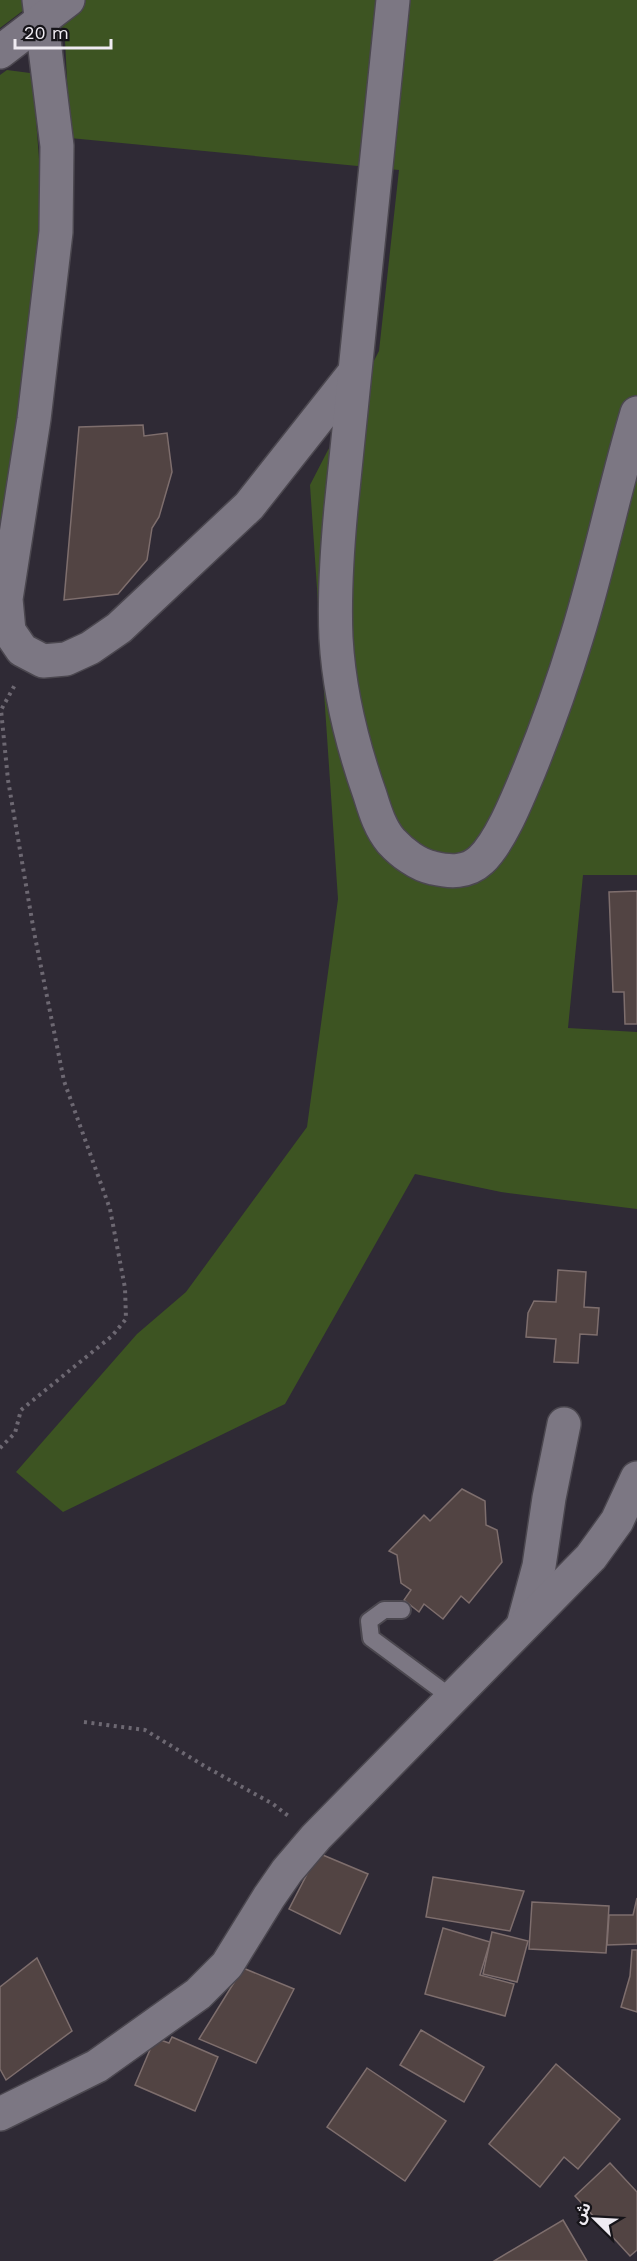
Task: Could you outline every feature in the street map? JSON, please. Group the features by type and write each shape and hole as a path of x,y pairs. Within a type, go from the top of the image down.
{"street":[{"path":"0,52 41,10 68,0"},
{"path":"393,0 335,580 336,639 343,699 357,759 379,822 391,840 407,855 426,867 449,872 466,870 480,861 494,843 517,800 550,721 578,634 637,413"},
{"path":"41,10 57,146 56,232 34,419 6,599 9,630 22,650 43,661 66,659 90,648 119,628 249,506 354,373"},
{"path":"522,1628 538,1566 564,1424"},
{"path":"0,2114 97,2066 198,1994 228,1965 275,1888 315,1837 522,1628 604,1541 618,1521 637,1478"}],"lane":[{"path":"402,1610 384,1610 369,1621 371,1638 452,1698"}],"path":[{"path":"0,1448 15,1433 21,1410 112,1336 126,1319 125,1288 110,1209 64,1081 34,932 8,780 1,710 31,655"},
{"path":"84,1722 145,1730 273,1804 315,1837"}],"green space":[{"path":"0,0 37,0 0,28"},
{"path":"56,0 637,0 637,875 583,875 568,1028 637,1032 637,1209 501,1192 415,1174 285,1404 63,1512 16,1472 137,1334 186,1292 307,1127 338,899 310,485 379,351 399,170 70,138 65,40"},
{"path":"7,70 30,73 34,93 45,237 0,626 0,75"}],"building":[{"path":"143,425 144,436 167,433 172,472 159,517 152,528 147,560 118,594 64,600 79,427"},
{"path":"637,891 637,1024 625,1024 624,992 613,992 609,892"},
{"path":"558,1270 586,1272 584,1307 599,1308 597,1335 580,1334 578,1363 554,1362 556,1339 526,1337 528,1313 534,1301 556,1302"},
{"path":"462,1489 485,1501 486,1525 497,1530 502,1562 469,1603 461,1596 443,1619 424,1604 419,1612 404,1600 411,1590 401,1583 397,1555 389,1551 424,1515 430,1521"},
{"path":"318,1853 368,1874 340,1934 289,1909"},
{"path":"433,1877 524,1891 510,1931 426,1917"},
{"path":"637,1898 637,1944 607,1945 609,1915 633,1915"},
{"path":"532,1902 609,1906 606,1953 529,1949"},
{"path":"443,1928 490,1942 480,1975 514,1984 505,2016 425,1994"},
{"path":"492,1932 528,1941 517,1982 483,1974"},
{"path":"632,1950 637,1950 637,2012 621,2007 630,1976"},
{"path":"37,1958 72,2031 6,2080 0,2069 0,1987"},
{"path":"243,1968 294,1989 256,2063 199,2039"},
{"path":"421,2030 484,2067 464,2102 400,2065"},
{"path":"172,2037 218,2057 195,2111 135,2085 155,2038 169,2043"},
{"path":"556,2064 620,2119 578,2169 564,2157 540,2187 489,2144"},
{"path":"367,2068 446,2121 405,2181 327,2127"},
{"path":"610,2163 637,2192 637,2250 630,2256 575,2196"},
{"path":"563,2220 587,2261 494,2261"}]}
